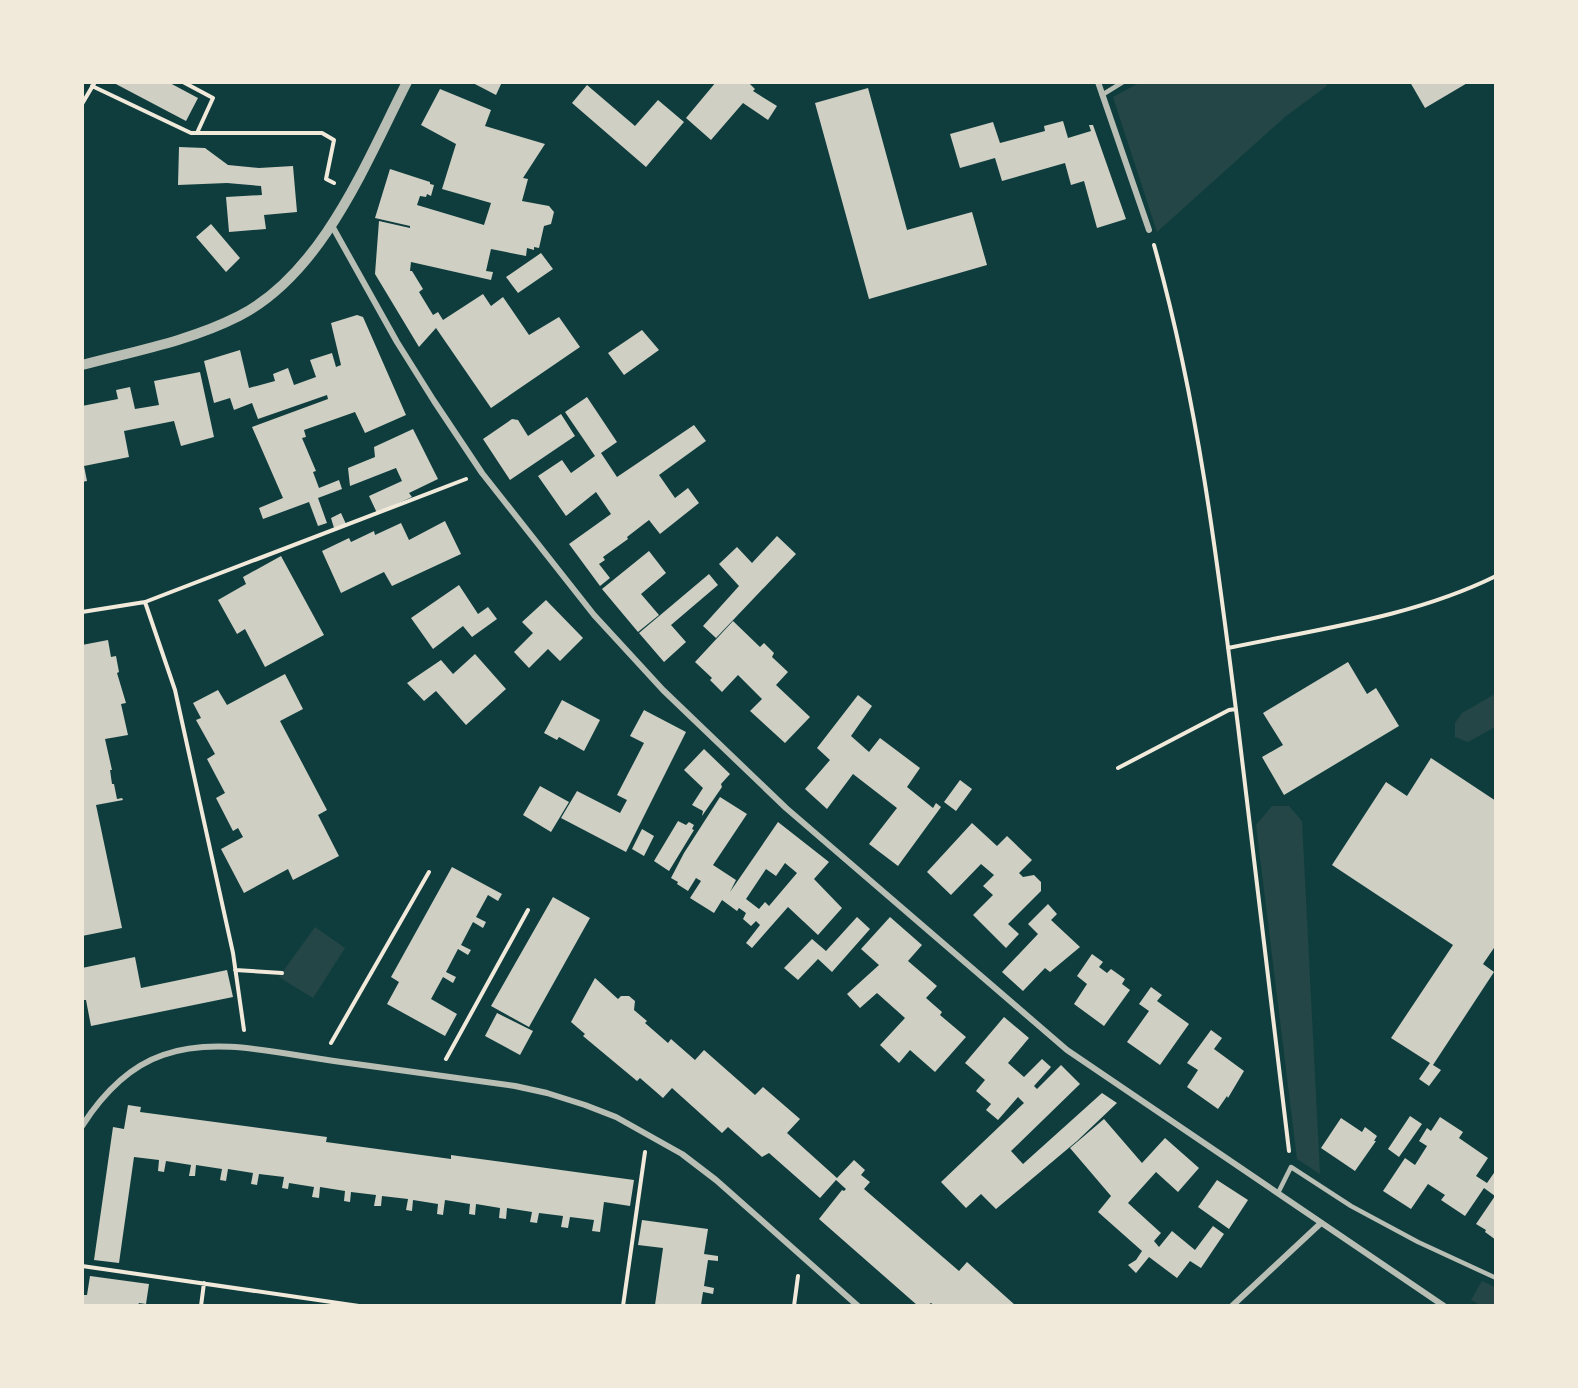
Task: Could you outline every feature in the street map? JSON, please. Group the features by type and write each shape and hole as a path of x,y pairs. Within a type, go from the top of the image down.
{"street":[{"path":"82,365 190,336 239,316 262,302 294,275 351,192 407,82"},
{"path":"1098,82 1149,230"},
{"path":"331,224 397,342 451,429 482,473 594,615 663,690 786,808 1066,1050 1444,1305"},
{"path":"82,1126 94,1107 110,1090 144,1063 185,1049 212,1047 321,1059 515,1086 547,1093 616,1117 682,1154 717,1180 858,1305"},
{"path":"1232,1305 1321,1223"}],"lane":[{"path":"1102,95 1123,82"},
{"path":"1278,1193 1291,1167 1351,1206 1418,1242 1496,1278"}],"path":[{"path":"183,82 213,98 197,133"},
{"path":"82,104 94,84 191,133 322,133 334,140 326,179 351,192"},
{"path":"1149,230 1173,314 1209,514 1236,709 1291,1167"},
{"path":"82,612 145,602 482,473"},
{"path":"1228,648 1411,609 1469,589 1496,576"},
{"path":"145,602 175,690 235,970 246,1049"},
{"path":"1118,768 1229,710 1236,709"},
{"path":"321,1059 429,872"},
{"path":"437,1075 528,910"},
{"path":"235,970 282,973"},
{"path":"623,1305 645,1151 652,1136"},
{"path":"794,1305 799,1271 807,1260"},
{"path":"82,1266 346,1305 359,1305"},
{"path":"201,1305 204,1283"}],"shaded area":[{"path":"1325,82 1327,86 1286,116 1157,232 1113,97 1139,83"},
{"path":"1495,694 1495,727 1468,742 1455,737 1455,723 1462,713"},
{"path":"1272,806 1289,806 1302,821 1320,1174 1297,1159 1256,825"},
{"path":"315,927 345,948 313,998 279,977"},
{"path":"1482,1281 1495,1287 1495,1305 1480,1305 1471,1300"}],"building":[{"path":"112,82 168,82 198,98 186,121"},
{"path":"471,82 502,82 496,95"},
{"path":"716,82 748,82 755,89 753,91 777,106 768,120 743,103 711,140 686,118"},
{"path":"1410,82 1469,82 1425,108"},
{"path":"587,85 635,126 658,100 684,122 646,167 572,103"},
{"path":"868,88 907,230 972,212 987,265 869,299 815,103"},
{"path":"440,89 491,110 485,126 545,144 523,178 528,179 522,201 549,206 554,212 551,224 544,226 539,248 534,247 534,250 527,248 526,256 491,249 486,271 493,272 491,280 411,262 410,271 423,289 419,292 433,315 438,312 443,320 483,294 491,306 503,297 529,335 559,317 580,347 491,408 436,328 419,347 375,274 379,221 410,228 410,226 375,218 390,169 434,185 431,196 427,194 426,197 420,196 417,205 484,225 491,203 442,189 456,144 421,125"},
{"path":"1063,121 1068,138 1091,131 1089,125 1093,125 1126,219 1097,228 1084,181 1071,185 1065,163 1002,181 995,158 960,168 950,134 993,122 1000,143 1045,131 1044,126"},
{"path":"179,147 205,148 228,165 259,168 293,166 297,212 264,215 266,229 229,232 226,197 262,195 261,186 227,183 178,185"},
{"path":"211,224 240,258 226,272 196,237"},
{"path":"541,253 553,269 518,293 506,277"},
{"path":"357,315 363,317 406,415 365,433 355,412 304,430 306,437 302,438 316,471 313,472 319,488 339,480 342,489 318,498 327,523 318,526 309,502 263,519 259,508 283,498 252,427 328,399 327,395 258,419 252,403 234,410 230,398 214,403 204,361 240,350 249,388 275,381 273,374 288,368 294,385 316,377 310,360 332,353 336,367 341,365 331,323"},
{"path":"642,330 659,350 624,375 608,353"},
{"path":"200,372 214,437 181,446 174,421 124,431 129,457 84,466 87,481 82,482 82,406 118,399 116,390 130,387 135,409 159,405 154,381"},
{"path":"587,397 617,442 601,453 617,477 694,425 706,441 659,475 675,498 688,488 699,503 660,534 649,520 603,557 605,560 599,564 610,578 600,586 569,544 611,514 596,492 566,516 538,476 562,460 571,473 595,456 565,412"},
{"path":"561,414 575,436 510,480 483,439 512,419 518,420 528,436"},
{"path":"413,429 438,479 409,493 412,497 377,513 369,496 402,481 396,468 350,486 348,468 375,457 374,447"},
{"path":"341,513 346,524 334,528 331,518"},
{"path":"445,521 461,554 392,586 384,572 341,593 322,551 349,538 351,542 374,531 375,535 401,523 409,540"},
{"path":"777,536 796,554 716,638 703,626 739,586 719,564 737,547 752,563"},
{"path":"649,551 666,573 641,594 659,615 638,632 602,589"},
{"path":"281,556 324,635 265,667 245,629 237,634 218,600 246,584 243,577"},
{"path":"709,574 718,585 671,625 686,642 664,662 639,633"},
{"path":"459,585 478,614 488,607 497,619 472,637 463,626 433,649 411,618"},
{"path":"546,600 583,638 560,661 548,649 529,668 514,652 533,633 522,622"},
{"path":"733,621 760,647 764,643 774,653 772,657 788,672 776,685 810,717 785,743 750,711 762,699 738,675 722,692 710,680 712,678 695,662"},
{"path":"108,640 111,657 116,656 119,672 117,673 126,703 121,704 128,735 105,739 112,770 110,770 112,784 114,784 117,799 122,798 123,800 96,805 122,928 82,936 82,645"},
{"path":"475,654 506,689 466,725 436,691 424,701 407,683 441,660 453,674"},
{"path":"1348,662 1367,694 1376,688 1399,726 1284,795 1262,757 1283,745 1263,713"},
{"path":"285,674 303,709 280,721 327,810 318,815 339,856 293,880 288,869 244,893 221,849 243,837 238,828 233,831 216,798 225,793 207,759 215,754 196,720 201,718 193,703 218,690 227,705"},
{"path":"858,695 872,706 851,736 869,752 880,738 920,768 907,787 933,808 936,803 941,807 898,866 869,844 897,808 853,774 827,809 805,789 830,760 817,748"},
{"path":"562,700 600,720 584,751 559,737 557,740 544,733"},
{"path":"644,710 686,732 626,852 561,818 577,791 620,813 627,800 617,795 644,743 630,736"},
{"path":"704,749 730,774 721,784 722,787 702,816 703,811 692,805 703,788 684,770"},
{"path":"1431,758 1496,801 1496,945 1483,964 1494,972 1433,1065 1441,1070 1429,1086 1419,1079 1430,1063 1391,1038 1453,945 1332,865 1386,782 1407,796"},
{"path":"960,780 972,789 956,811 944,802"},
{"path":"540,786 569,802 551,832 523,815"},
{"path":"720,797 747,814 713,865 736,880 730,892 778,822 829,862 814,879 842,908 818,935 788,907 752,948 746,943 760,925 756,921 751,926 743,919 746,913 739,908 737,911 722,900 714,913 690,898 701,881 696,878 688,891 671,878 684,853","holes":["785,863 797,873 769,906 765,902 759,909 746,899 766,869 776,876"]},
{"path":"678,821 686,825 689,822 694,825 692,829 694,830 669,871 654,861"},
{"path":"972,823 997,846 1007,836 1032,860 1019,873 1023,877 1034,875 1041,882 1041,891 1008,924 1019,934 1006,948 973,915 993,895 983,886 994,875 981,864 951,895 927,872"},
{"path":"642,829 654,836 644,856 632,849"},
{"path":"452,867 502,894 498,901 488,895 476,917 486,922 483,928 473,922 461,945 471,950 468,955 458,949 446,972 456,977 453,983 443,977 431,999 457,1014 445,1036 387,1004 399,982 391,977"},
{"path":"553,897 590,918 529,1027 491,1006"},
{"path":"1048,904 1057,914 1051,920 1080,947 1050,972 1045,968 1023,991 1002,972 1038,934 1028,924"},
{"path":"857,917 870,929 832,972 818,959 798,980 784,968 812,939 826,951"},
{"path":"890,917 922,945 908,961 937,986 926,998 942,1012 940,1015 966,1037 935,1072 910,1050 899,1063 880,1045 905,1018 877,993 860,1008 847,994 879,965 861,949"},
{"path":"1092,954 1103,962 1099,967 1107,973 1111,969 1125,979 1122,984 1130,990 1104,1026 1074,1004 1087,984 1077,976"},
{"path":"135,957 141,988 227,970 233,997 91,1026 86,1000 82,1000 82,968"},
{"path":"595,978 618,999 621,996 629,996 635,1001 634,1010 668,1043 671,1039 695,1060 704,1050 755,1095 763,1087 800,1119 787,1133 837,1178 854,1160 865,1170 861,1175 870,1182 864,1189 959,1271 967,1262 1015,1305 934,1305 931,1303 917,1305 819,1219 842,1190 846,1189 836,1180 820,1198 769,1153 762,1157 728,1127 722,1133 672,1088 663,1098 640,1078 637,1081 583,1036 585,1034 571,1022"},
{"path":"1151,987 1162,995 1157,1001 1189,1024 1160,1065 1127,1042 1149,1011 1139,1004"},
{"path":"497,1013 533,1031 520,1055 485,1036"},
{"path":"1004,1017 1029,1038 1008,1063 1024,1077 1042,1059 1051,1067 1034,1086 1037,1089 1061,1065 1080,1084 1011,1151 1023,1164 1102,1093 1117,1103 1077,1141 996,1209 981,1194 966,1208 941,1182 1024,1103 1018,1097 998,1120 986,1110 991,1104 976,1091 985,1080 965,1063"},
{"path":"1211,1030 1222,1038 1214,1049 1244,1071 1228,1098 1227,1096 1218,1109 1187,1087 1198,1070 1187,1063"},
{"path":"128,1105 141,1107 140,1112 327,1137 326,1142 451,1159 451,1155 634,1180 630,1206 604,1202 600,1232 592,1231 594,1220 570,1217 568,1228 561,1227 563,1216 539,1213 537,1223 530,1222 532,1212 507,1208 506,1219 499,1218 500,1208 476,1204 475,1215 469,1214 470,1204 445,1200 443,1215 437,1214 438,1204 413,1200 412,1211 406,1210 408,1199 382,1196 381,1206 374,1206 376,1195 351,1192 350,1202 344,1201 345,1191 320,1187 319,1198 312,1197 314,1187 289,1183 288,1189 282,1188 284,1177 259,1174 257,1185 251,1184 253,1173 228,1169 226,1181 220,1180 222,1169 196,1165 195,1176 189,1176 191,1165 166,1161 164,1172 158,1171 159,1160 134,1157 119,1263 94,1260 113,1127 124,1129"},
{"path":"1410,1116 1422,1124 1399,1157 1388,1149"},
{"path":"1440,1117 1463,1132 1459,1138 1488,1158 1476,1176 1487,1183 1496,1170 1496,1240 1476,1224 1495,1196 1484,1188 1465,1216 1441,1200 1445,1195 1428,1184 1411,1209 1383,1191 1405,1158 1415,1165 1427,1146 1419,1141 1427,1128 1431,1131"},
{"path":"1341,1118 1362,1132 1365,1127 1377,1136 1374,1141 1376,1141 1355,1171 1321,1148"},
{"path":"1104,1119 1142,1163 1165,1138 1199,1168 1178,1192 1156,1172 1128,1203 1161,1233 1154,1241 1159,1247 1172,1231 1195,1250 1213,1226 1224,1234 1201,1268 1190,1261 1177,1278 1149,1257 1136,1273 1128,1265 1136,1260 1142,1251 1098,1212 1111,1196 1070,1148"},
{"path":"1217,1180 1248,1200 1229,1229 1198,1207"},
{"path":"642,1220 708,1229 704,1254 718,1256 718,1261 708,1260 704,1286 714,1288 713,1294 703,1292 701,1305 655,1305 663,1248 638,1245"},
{"path":"90,1276 149,1284 146,1304 82,1305 84,1295 87,1295"}]}
